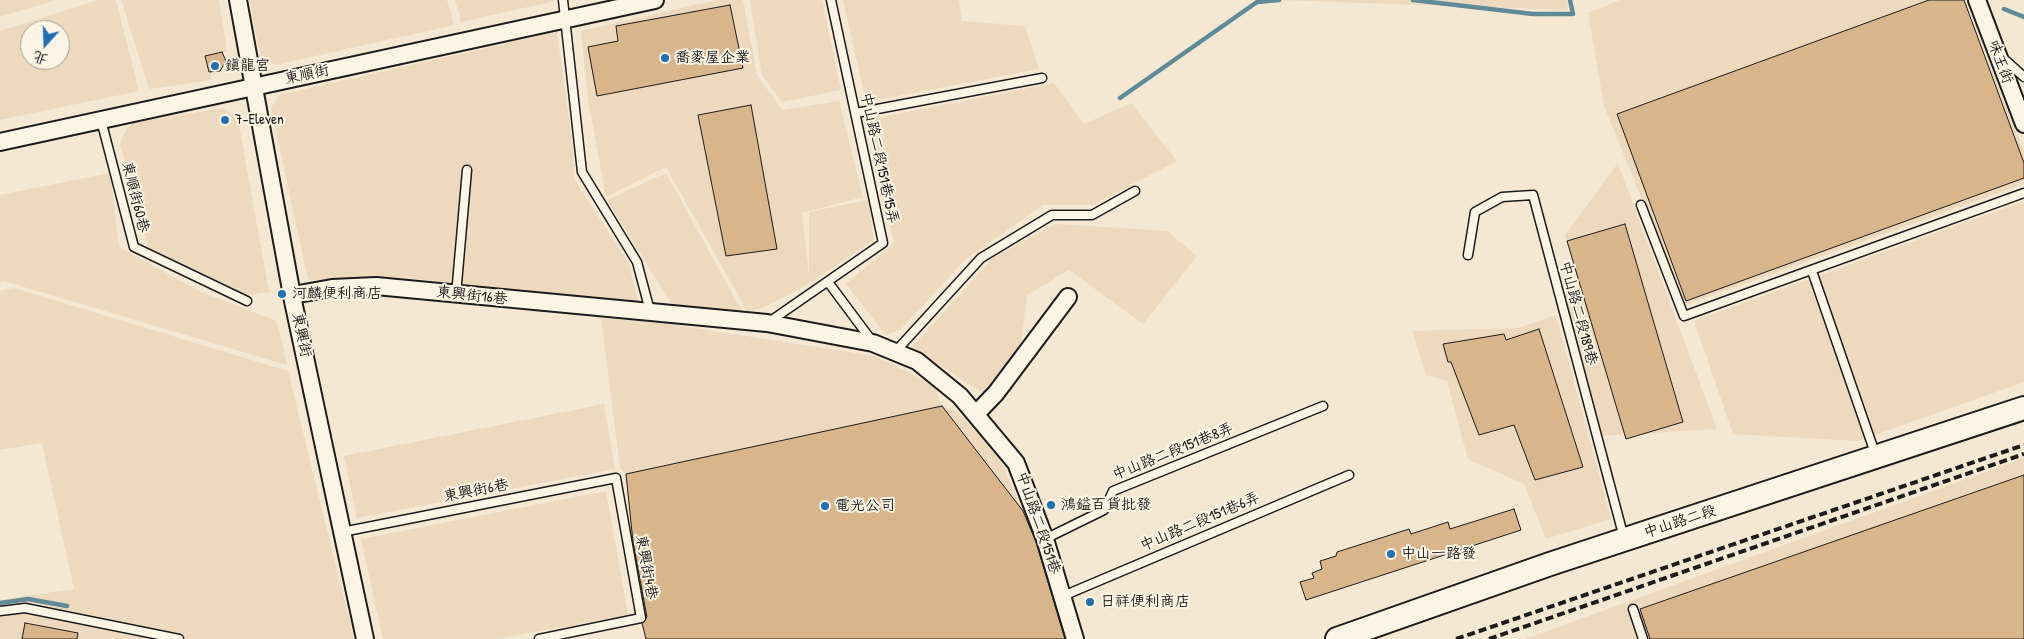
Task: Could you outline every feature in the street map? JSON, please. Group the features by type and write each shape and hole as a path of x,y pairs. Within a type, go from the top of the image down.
{"main road":[{"name":"中山路二段","path":"1337,639 1550,564 1877,458 2024,408"}],"street":[{"name":"東興街","path":"238,0 293,295 364,639"},
{"name":"東順街","path":"0,142 655,0"},
{"name":"味王街","path":"1977,0 2024,124"},
{"name":"東興街16巷","path":"293,295 332,288 376,286 767,324"},
{"path":"976,414 996,393 1068,297"},
{"name":"中山路二段151巷","path":"767,324 873,343 917,361 960,396 1016,463 1045,539 1075,639"}],"lane":[{"path":"563,0 582,172 637,262 651,313"},
{"name":"中山路二段151巷15弄","path":"767,324 884,243 831,0"},
{"path":"1997,53 2024,77"},
{"path":"856,113 1042,78"},
{"name":"東順街60巷","path":"101,120 134,247 247,301"},
{"path":"456,295 467,170"},
{"path":"895,352 981,258 1052,215 1092,216 1135,191"},
{"path":"1640,205 1684,316 2024,193"},
{"name":"中山路二段189巷","path":"1468,255 1475,212 1502,196 1533,195 1625,540"},
{"path":"1812,271 1877,458"},
{"path":"828,282 873,343"},
{"name":"中山路二段151巷8弄","path":"1045,539 1104,510 1113,491 1323,406"},
{"name":"中山路二段151巷6弄","path":"1063,596 1349,474"},
{"name":"東興街6巷","path":"342,532 616,478"},
{"name":"東興街4巷","path":"539,639 641,618 616,478"},
{"path":"0,612 25,608 179,639"},
{"path":"1633,609 1643,639"}],"shaded area":[{"path":"0,0 56,0 0,17"},
{"path":"98,0 116,0 139,91 0,120 0,31 20,25 20,70 70,70 70,20 35,20"},
{"path":"121,0 219,0 227,51 205,59 212,80 149,89"},
{"path":"249,0 447,0 454,25 275,65 260,55"},
{"path":"455,0 554,0 555,1 461,22"},
{"path":"717,0 743,0 757,75 782,110 839,101 863,197 802,213 809,275 809,212 868,200 874,240 810,283 763,308 747,311 666,167 606,197 588,100 581,31"},
{"path":"750,0 822,0 841,90 782,102 762,75"},
{"path":"843,0 959,0 962,21 1025,26 1039,69 866,102"},
{"path":"1276,0 1567,0 1568,10"},
{"path":"1620,0 1964,0 2024,152 2024,184 1685,305 1604,106 1588,13"},
{"path":"557,32 573,148 574,179 629,263 638,302 407,278 308,280 271,108 279,95"},
{"path":"1054,83 1084,124 1131,103 1177,161 1093,205 1043,205 966,259 901,329 886,335 846,284 894,243 867,120"},
{"path":"224,108 238,119 269,292 243,296 148,248 120,144 132,123"},
{"path":"1618,163 1717,429 1602,436 1560,298 1580,286 1565,235"},
{"path":"110,173 119,247 201,292 277,321 287,365 4,281 0,282 0,195"},
{"path":"666,173 742,311 673,306 607,200"},
{"path":"2024,201 2024,382 1858,441 1733,434 1694,321"},
{"path":"1055,224 1167,231 1197,256 1143,324 1069,270 1027,295 1020,350 983,393 912,347 994,257"},
{"path":"14,288 288,371 354,639 0,639 0,600 74,589 42,443 0,450 0,291"},
{"path":"1556,315 1611,519 1546,539 1524,484 1468,459 1447,381 1426,375 1412,331 1518,328"},
{"name":"電光公司","path":"601,318 669,324 875,356 934,385 942,406 958,412 998,455 1030,528 1065,639 648,639 626,474 620,468"},
{"path":"604,404 615,469 357,518 344,456"},
{"path":"2024,458 2024,639 1525,639"},
{"path":"606,491 628,615 496,639 383,639 361,539"}],"building":[{"path":"1929,0 1964,0 2024,163 2024,178 1686,301 1617,114"},
{"name":"喬麥屋企業","path":"730,5 743,68 597,96 588,47 618,41 616,26"},
{"name":"鎮龍宮","path":"222,52 226,61 220,71 209,72 205,56"},
{"path":"751,105 777,249 726,256 698,115"},
{"path":"1625,224 1683,422 1626,439 1567,241"},
{"path":"1539,329 1583,467 1535,480 1514,425 1479,435 1451,362 1448,362 1443,344 1504,334 1506,340"},
{"name":"電光公司","path":"942,406 1023,511 1036,542 1065,639 646,639 642,623 647,617 633,542 626,474"},
{"path":"2024,475 2024,639 1650,639 1640,609"},
{"name":"中山一路發","path":"1514,509 1521,530 1306,600 1300,582 1314,578 1312,573 1322,569 1320,561 1336,556 1337,552 1409,529 1411,534 1448,522 1450,529"},
{"path":"25,623 78,633 77,639 22,639"}],"waterway":[{"path":"1120,98 1257,2 1279,0"},
{"path":"1413,0 1533,14 1573,14 1570,0"},
{"path":"2004,9 2024,17"},
{"path":"0,603 28,599 67,606"}],"railway":[{"path":"1456,639 2024,445"},
{"path":"1489,639 2024,454"}],"place":[{"name":"喬麥屋企業","path":"665,58"},
{"name":"鎮龍宮","path":"215,66"},
{"name":"7-Eleven","path":"225,120"},
{"name":"河麟便利商店","path":"282,294"},
{"name":"鴻鎰百貨批發","path":"1051,505"},
{"name":"電光公司","path":"825,506"},
{"name":"中山一路發","path":"1391,554"},
{"name":"日祥便利商店","path":"1090,602"}]}
